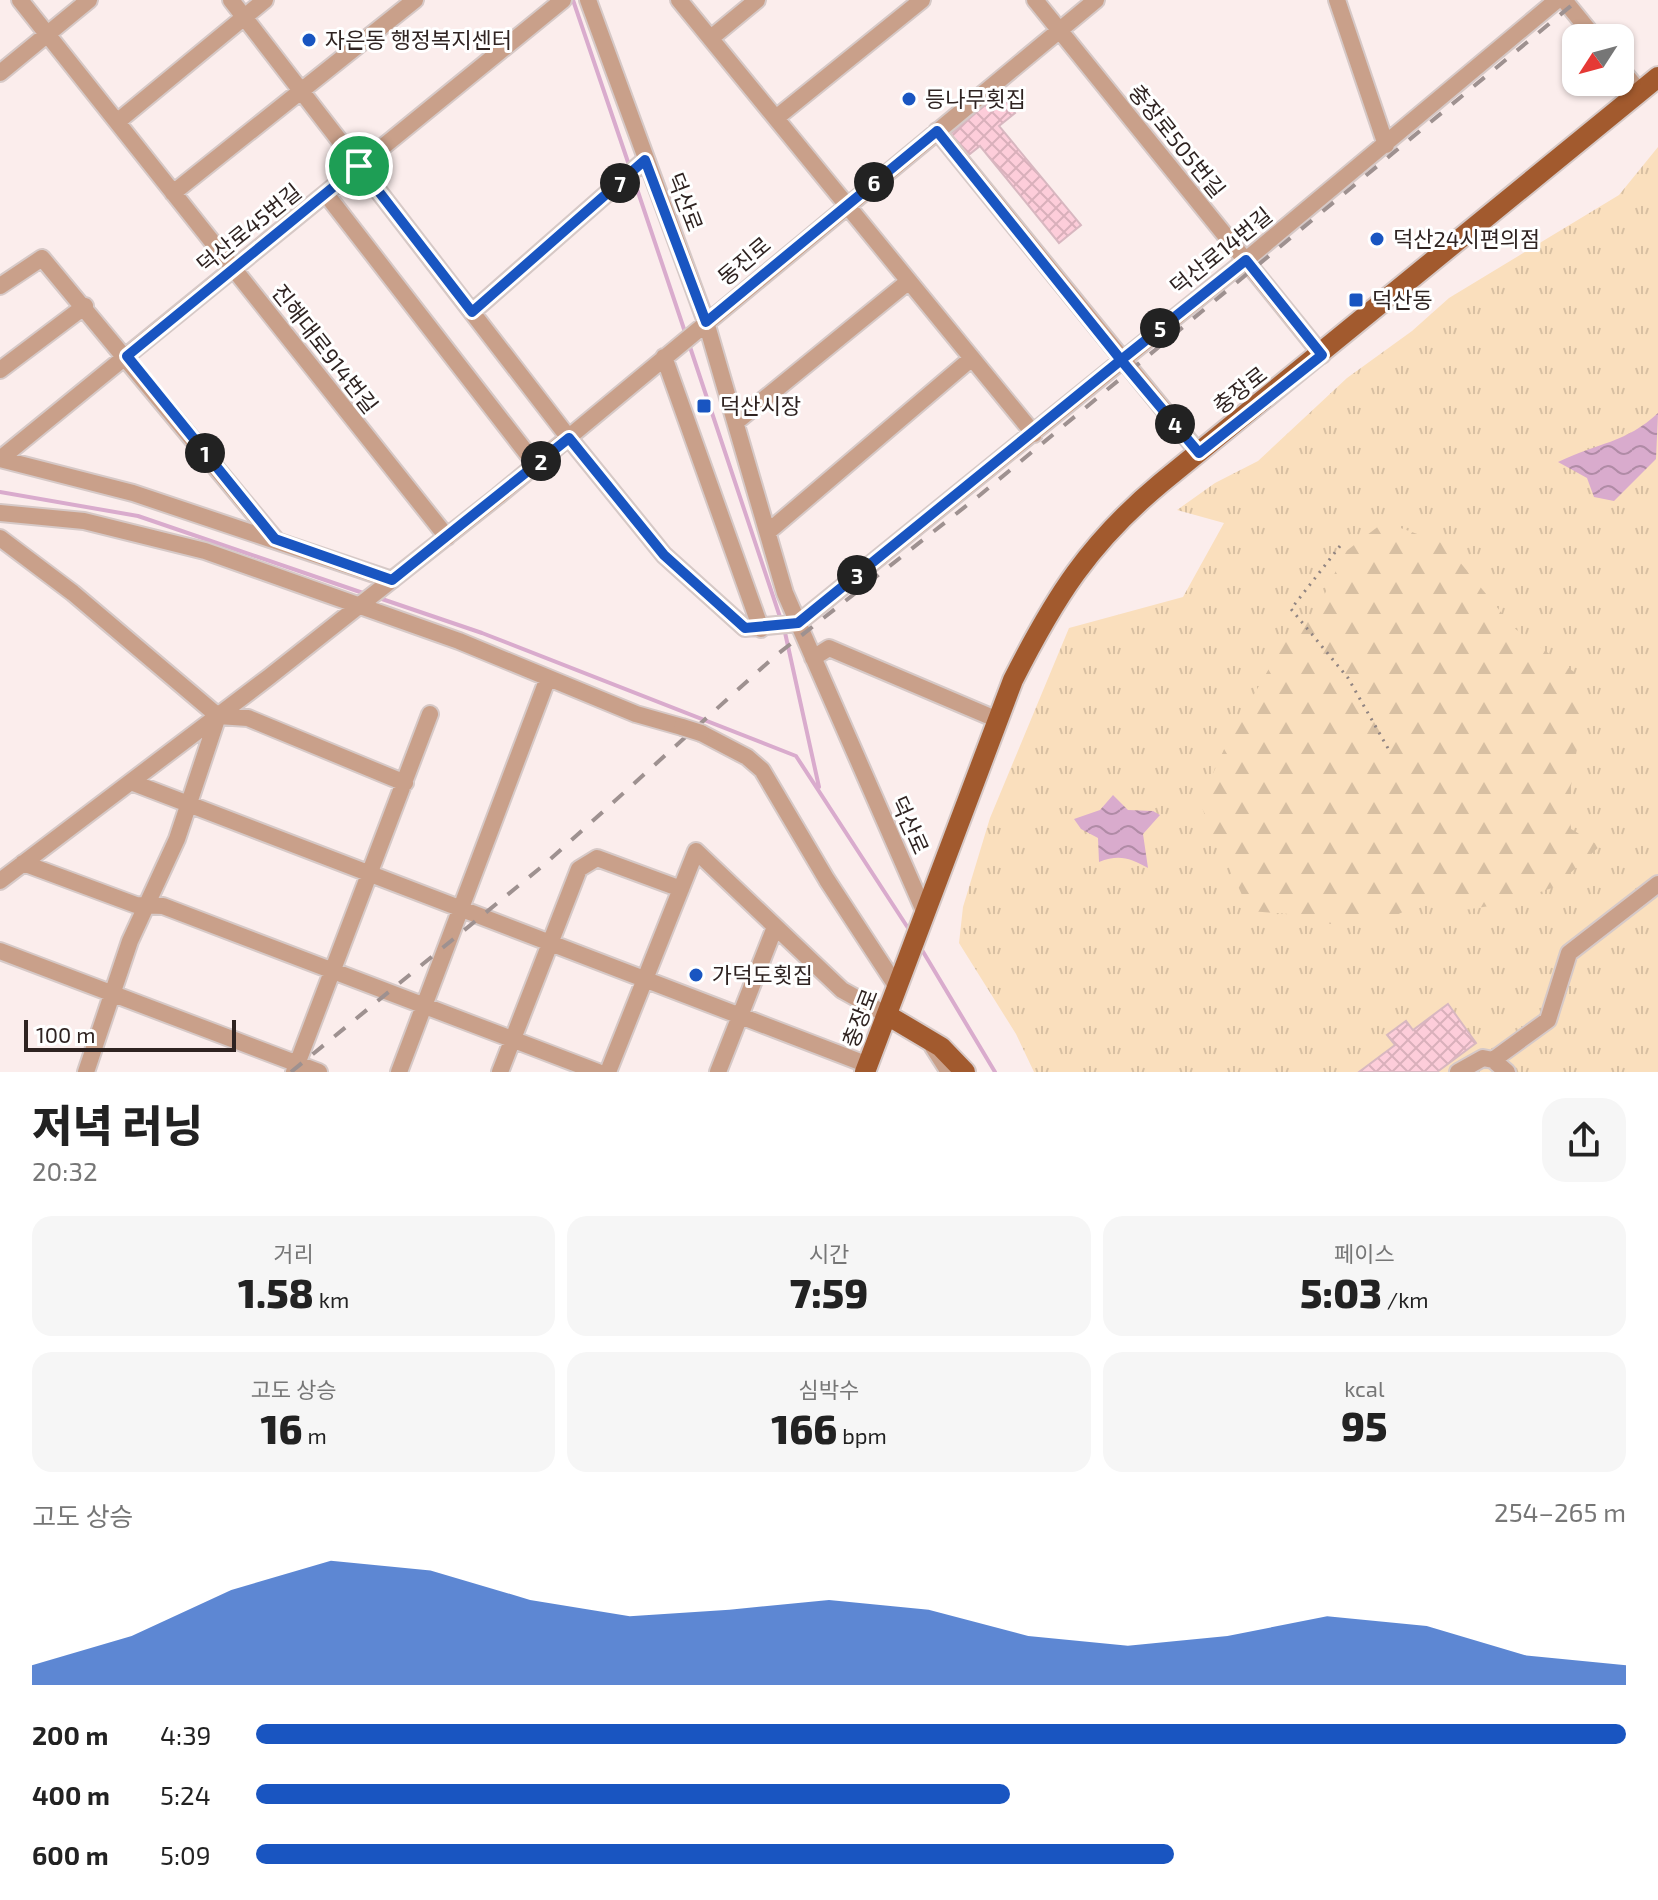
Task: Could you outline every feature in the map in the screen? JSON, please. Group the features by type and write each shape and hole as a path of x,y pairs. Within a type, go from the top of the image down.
{"main road":[{"name":"충장로","path":"866,1069 998,720 1041,626 1092,548 1129,511 1658,77"},
{"path":"887,1015 926,1036 965,1072"}],"street":[{"name":"진해대로914번길","path":"20,0 447,537"},
{"path":"0,73 89,0"},
{"path":"231,0 472,312 575,433 664,555 745,628 761,629 798,623"},
{"path":"117,122 265,0"},
{"path":"173,193 415,0"},
{"name":"덕산로45번길","path":"0,459 326,194 542,8 563,0"},
{"name":"덕산로","path":"588,0 706,322 785,593 925,913"},
{"path":"679,0 1034,434"},
{"path":"711,38 757,0"},
{"path":"776,118 922,0"},
{"name":"충장로505번길","path":"1035,0 1322,355"},
{"name":"동진로","path":"0,881 360,607 575,433 1096,0"},
{"path":"1337,0 1386,145"},
{"name":"덕산로14번길","path":"798,623 1246,260 1557,0"},
{"path":"1564,0 1584,24"},
{"path":"1634,85 1640,92"},
{"path":"937,131 1199,453"},
{"path":"472,312 645,160"},
{"path":"326,194 536,465"},
{"path":"0,286 42,258 127,356 275,539"},
{"path":"736,422 909,281"},
{"path":"0,370 85,306"},
{"path":"664,357 761,629"},
{"path":"768,532 972,358"},
{"path":"0,459 133,493 392,580"},
{"path":"0,513 84,521 205,551 538,671 636,714 701,733 747,757 762,770 827,880 898,983"},
{"path":"0,538 73,593 218,716 248,718 405,783"},
{"path":"813,658 829,648 998,720"},
{"path":"399,1072 546,683"},
{"path":"295,1068 371,876 430,714"},
{"path":"86,1072 111,991 145,906 177,839 218,716"},
{"path":"131,782 740,1017 866,1069"},
{"path":"608,1072 696,851 842,990 887,1015"},
{"path":"500,1072 579,869 597,858 681,889"},
{"path":"23,863 145,906 163,906 598,1072"},
{"path":"1493,1060 1548,1020 1569,953 1658,884"},
{"path":"718,1072 775,927"},
{"path":"0,951 111,991 295,1068 319,1072"},
{"path":"926,1036 949,1072"},
{"path":"1458,1072 1483,1058 1493,1060 1507,1072"}],"path":[{"path":"1340,546 1291,609 1348,678 1389,750"}],"green space":[{"path":"1658,147 1658,1072 1034,1072 1016,1034 959,943 963,907 990,818 1069,628 1183,597 1224,523 1177,510 1215,483 1258,461 1347,378 1412,331 1449,298 1619,195"},
{"path":"1384,522 1445,544 1514,628 1574,672 1585,698 1568,805 1571,829 1600,846 1555,887 1508,903 1458,911 1434,897 1384,921 1330,924 1315,916 1249,911 1200,802 1231,734 1288,636 1318,608 1345,552"}],"water":[{"path":"1658,413 1656,459 1614,501 1594,497 1587,478 1558,462 1623,437"},
{"path":"1113,795 1128,810 1153,811 1160,815 1143,834 1148,868 1124,858 1099,862 1098,838 1081,829 1074,819 1100,810"}],"building":[{"path":"1000,93 1015,113 999,126 1081,225 1059,243 980,146 966,157 948,136"},
{"path":"1448,1004 1476,1043 1437,1072 1359,1072 1395,1045 1387,1035 1406,1021 1413,1030"}],"waterway":[{"path":"573,0 630,168"},
{"path":"633,177 686,335"},
{"path":"689,344 781,620"},
{"path":"0,492 138,516 366,594"},
{"path":"379,598 482,633 796,756 910,931"},
{"path":"784,628 819,787"},
{"path":"919,945 995,1072"}],"railway":[{"path":"291,1072 545,864 774,657 980,495 1578,0"}],"place":[{"name":"자은동 행정복지센터","path":"309,40"},
{"name":"등나무횟집","path":"909,99"},
{"name":"덕산24시편의점","path":"1377,239"},
{"name":"덕산동","path":"1356,300"},
{"name":"덕산시장","path":"704,406"},
{"name":"가덕도횟집","path":"696,975"}],"route":[{"path":"359,166 127,356 275,539 392,580 569,438 664,555 745,628 761,629 798,623 1034,434 1121,360 1199,453 1322,355 1246,260 1121,360 937,131 706,322 645,160 472,312 359,166"}]}
